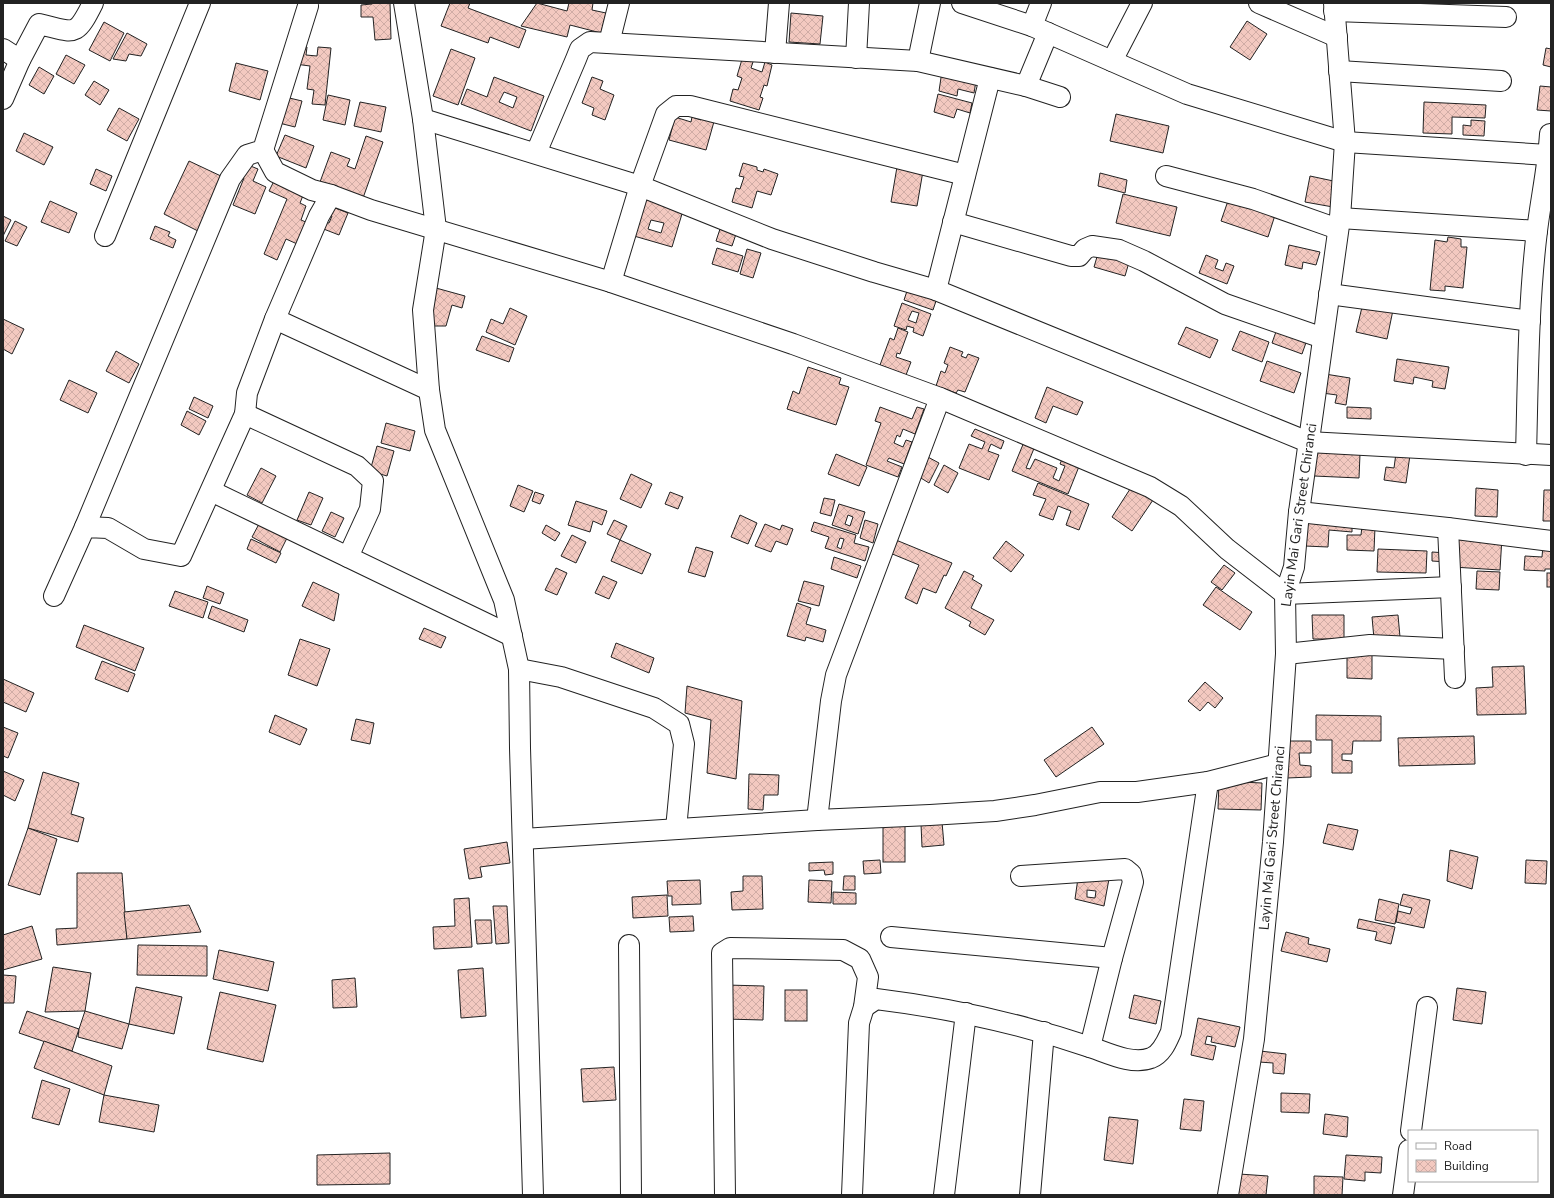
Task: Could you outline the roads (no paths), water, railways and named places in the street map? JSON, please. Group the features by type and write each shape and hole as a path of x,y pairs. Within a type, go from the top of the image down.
{"street":[{"path":"3,99 20,60 39,24 66,32 76,30 85,20 93,3"},
{"path":"105,236 200,3"},
{"path":"404,3 423,119 436,229 423,310 429,390 435,430 504,600 519,669 534,1195"},
{"path":"609,43 619,3"},
{"path":"775,53 779,3"},
{"path":"856,58 858,3"},
{"path":"918,61 930,3"},
{"path":"962,3 1040,29 1187,94 1345,142 1548,155"},
{"path":"1026,86 1040,29 1041,3"},
{"path":"1112,61 1142,3"},
{"path":"1259,3 1336,37"},
{"path":"308,6 263,150 275,172 312,190 331,195 371,210 611,282 793,344 940,398 1150,487 1181,506 1227,549 1285,594 1451,587"},
{"path":"1334,7 1506,17"},
{"name":"Layin Mai Gari Street Chiranci","path":"1228,1195 1254,1039 1273,842 1286,654 1285,594 1294,567 1308,442 1339,224 1345,142 1334,7"},
{"path":"536,153 580,49 590,42 918,61 1026,86 1060,97"},
{"path":"3,50 20,60"},
{"path":"1339,72 1500,81"},
{"path":"936,290 990,78"},
{"path":"611,282 640,186 666,114 676,106 690,106 965,175"},
{"path":"423,119 640,186 772,239 874,272 936,290 1308,442 1526,455 1551,455"},
{"path":"1526,455 1530,321 1537,231 1550,134"},
{"path":"54,596 85,527 230,179 247,155 263,150"},
{"path":"1166,176 1339,224 1537,231"},
{"path":"85,527 108,528 144,549 181,556 245,414 247,393 275,319 319,216 331,195"},
{"path":"953,222 1071,256 1078,256 1085,249 1092,246 1119,250 1144,261 1225,304 1323,338"},
{"path":"1329,294 1530,321"},
{"path":"275,319 429,390"},
{"path":"816,820 831,701 836,675 940,398"},
{"path":"245,414 357,466 373,481 370,509 348,556"},
{"path":"211,491 512,636"},
{"path":"1299,512 1551,541"},
{"path":"1448,528 1455,678"},
{"path":"1286,654 1370,645 1454,649"},
{"path":"519,669 561,677 654,708 679,724 684,744 676,829"},
{"path":"523,839 816,820 994,811 1035,805 1100,792 1137,792 1208,782 1278,764"},
{"path":"864,1007 876,999 966,1013 1044,1032 1130,1060 1152,1058 1163,1048 1171,1032 1208,782"},
{"path":"1021,876 1125,869 1131,874 1133,882 1090,1047"},
{"path":"891,937 1112,958"},
{"path":"629,945 631,1195"},
{"path":"725,1195 722,953 730,948 843,950 860,959 868,977 864,1007 859,1023 852,1195"},
{"path":"1411,1130 1427,1007"},
{"path":"944,1195 966,1013"},
{"path":"1030,1195 1044,1032"},
{"path":"1404,1195 1408,1159"}]}
